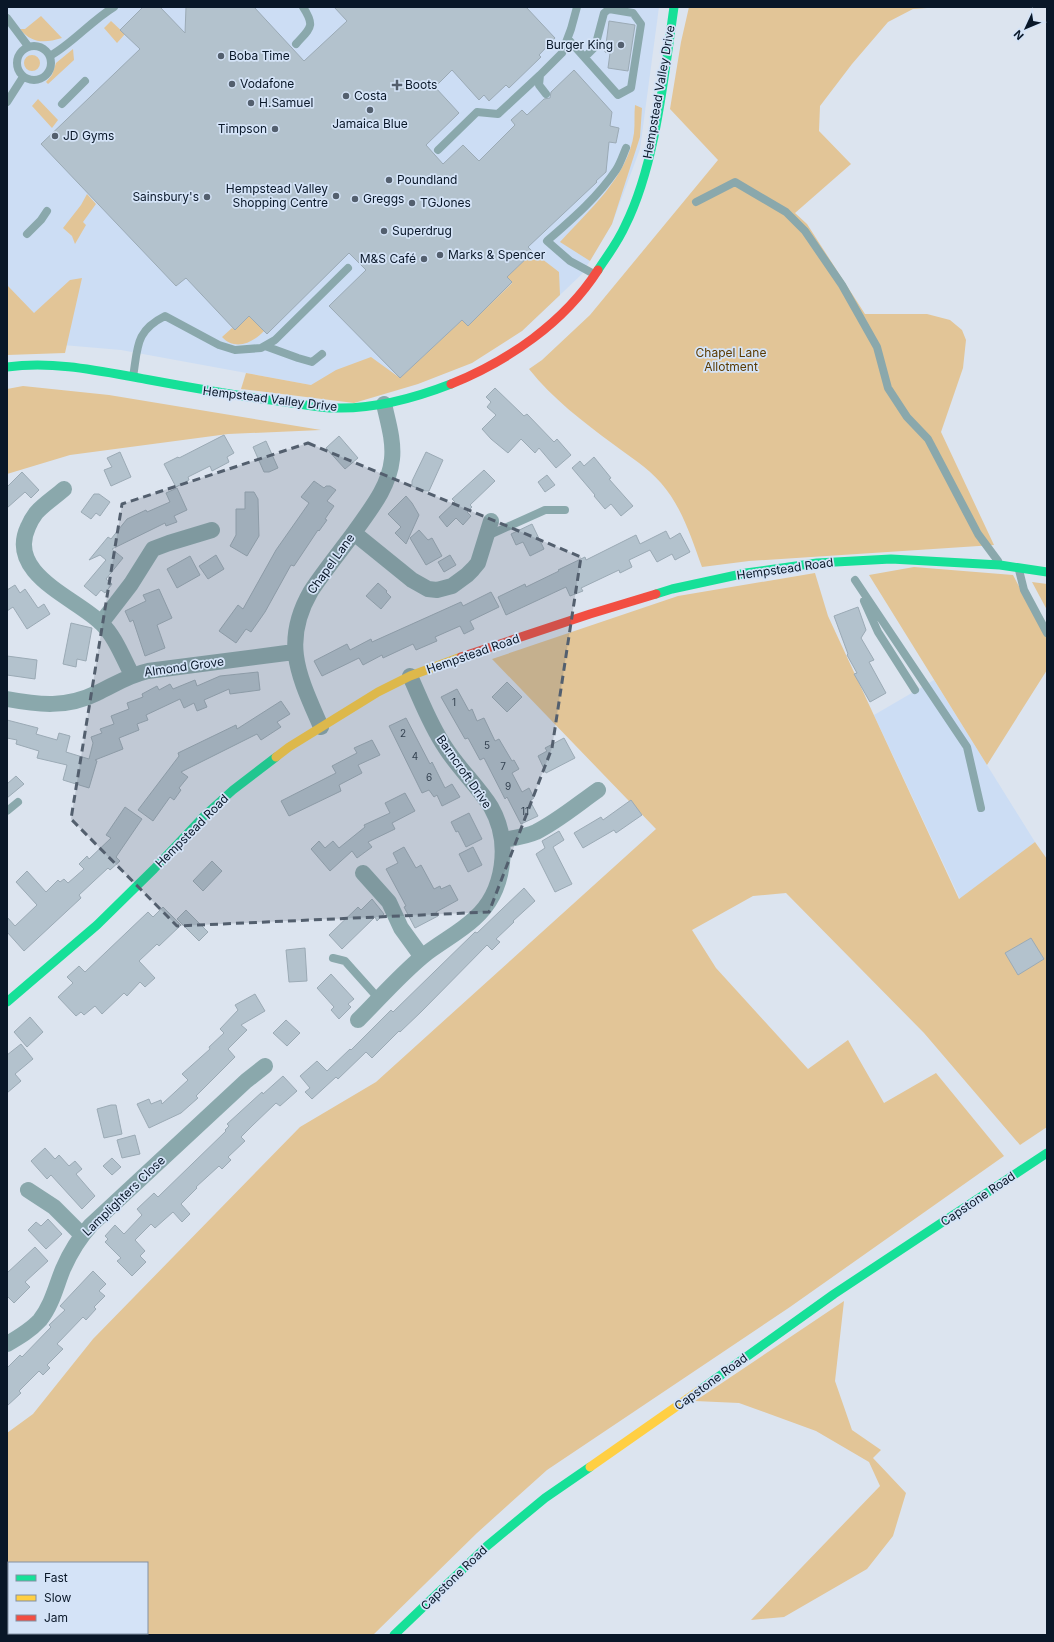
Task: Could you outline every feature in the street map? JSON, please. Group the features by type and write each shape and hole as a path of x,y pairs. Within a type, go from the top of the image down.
{"street":[{"name":"Hempstead Valley Drive","path":"7,367 47,365 78,368 223,394 336,408 384,404 428,392 474,374 501,360 550,325 576,300 595,275 625,226 643,174 658,115 674,7"},
{"name":"Chapel Lane","path":"321,727 301,681 294,652 296,626 304,603 318,580 354,533 375,503 384,487 391,468 392,443 384,404"},
{"path":"64,489 36,513 31,521 24,538 26,553 33,568 53,589 101,623 112,637 132,675"},
{"path":"354,533 412,580 428,589 436,590 452,586 467,575 478,562 491,521"},
{"path":"101,623 131,584 153,549 212,530"},
{"name":"Hempstead Road","path":"7,1002 97,925 154,870 214,806 289,747 378,692 410,676 454,659 590,614 672,589 746,573 817,563 854,570 891,559 1000,565 1047,572"},
{"name":"Almond Grove","path":"7,700 45,705 74,702 97,693 132,675 148,670 294,652"},
{"name":"Barncroft Drive","path":"358,1020 422,957 468,925 485,908 497,884 502,859 502,840 497,819 490,807 444,746 410,676"},
{"path":"502,840 535,832 565,814 598,790"},
{"path":"363,873 389,902 401,928 422,957"},
{"name":"Lamplighters Close","path":"7,1344 27,1332 40,1320 51,1302 70,1255 82,1235 246,1081 265,1066"},
{"name":"Capstone Road","path":"394,1635 487,1546 545,1498 660,1420 834,1294 1047,1153"},
{"path":"28,1190 54,1207 82,1235"}],"lane":[{"path":"50,56 66,45 105,12 114,7"},
{"path":"296,44 310,26 309,16 303,7"},
{"path":"438,150 477,112 498,114 540,75 562,52 568,39 577,7"},
{"path":"568,39 585,58 618,94 632,88 641,24 633,13 609,9 604,13 595,47 585,58"},
{"path":"7,18 28,46"},
{"path":"28,46 42,48 50,56 50,70 39,80 30,80 23,77 19,72 16,62 21,51 28,46"},
{"path":"540,75 539,85 546,94"},
{"path":"7,102 23,77"},
{"path":"62,104 84,81"},
{"path":"595,275 570,261 547,242 602,188 616,169 626,148"},
{"path":"696,202 734,182 786,212 801,226 842,285 877,347 888,388 907,417 928,439 978,534 1000,565"},
{"path":"27,234 41,220 47,211"},
{"path":"132,378 142,333 152,323 165,316 219,345 236,350 261,348 274,340 348,268"},
{"path":"265,346 312,362 322,354"},
{"path":"486,537 545,510 565,510"},
{"path":"1018,568 1024,590 1047,633"},
{"path":"854,570 878,632 915,690"},
{"path":"854,570 967,747 982,808"},
{"path":"7,812 18,802"},
{"path":"332,958 345,961 379,999"}],"highlighted area":[{"path":"308,443 581,557 552,748 489,912 177,926 71,819 122,504"}],"shaded area":[{"name":"Hempstead Valley Shopping Centre","path":"7,7 659,7 640,149 612,224 582,274 522,331 423,373 364,387 311,385 121,350 51,344 7,298"},
{"path":"934,680 1035,842 960,899 874,715"}],"green space":[{"name":"Chapel Lane Allotment","path":"689,7 928,7 913,9 888,22 852,64 820,106 819,131 851,164 795,213 807,224 865,314 927,314 950,320 962,330 966,340 963,368 941,432 994,545 749,561 702,567 690,534 675,502 656,477 568,409 538,380 529,369 542,360 590,315 718,160 670,109 681,42"},
{"path":"41,16 62,38 50,41 34,40 20,29 25,29"},
{"path":"111,21 125,34 117,43 104,28"},
{"path":"73,49 74,60 48,84 46,82 52,75 56,63"},
{"path":"32,55 38,57 40,63 38,69 32,71 26,69 24,63 26,57"},
{"path":"38,99 58,120 52,128 32,106"},
{"path":"635,105 642,108 640,137 612,224 590,261 560,242 605,192 624,164 634,133"},
{"path":"87,194 96,204 83,222 86,225 75,244 72,236 63,228 81,205"},
{"path":"533,252 559,272 560,295 522,331 472,363 418,384 354,403 241,389 246,373 311,385 336,370 371,357 400,378 462,320 468,326 512,283 507,277"},
{"path":"82,278 65,353 7,355 7,285 34,313 70,280"},
{"path":"249,316 264,331 255,339 244,344 232,344 222,337 232,328 235,330"},
{"path":"23,386 109,395 321,430 228,434 70,455 7,474 7,389"},
{"path":"914,567 1013,575 1047,639 1047,670 987,765 869,575"},
{"path":"815,573 828,616 959,899 1035,842 1047,859 1047,1127 1020,1145 924,1033 786,893 753,896 692,930 716,968 808,1069 848,1040 884,1103 936,1073 1004,1156 790,1307 547,1470 477,1533 373,1635 7,1635 7,1433 33,1414 93,1339 300,1127 376,1082 656,829 492,659 678,596"},
{"path":"1032,582 1047,584 1047,610"},
{"path":"844,1301 835,1381 852,1430 881,1450 873,1458 906,1493 893,1536 867,1569 784,1617 751,1620 880,1486 869,1462 816,1431 739,1403 695,1401"}],"building":[{"name":"Hempstead Valley Shopping Centre","path":"143,7 160,7 185,33 186,7 254,7 304,61 347,21 334,7 526,7 555,38 539,55 541,57 509,88 506,85 489,101 484,95 479,100 452,70 435,87 459,113 426,145 443,164 463,145 479,161 515,125 511,120 522,110 527,115 544,99 550,98 551,92 574,70 612,112 610,126 619,128 616,143 609,142 606,172 528,247 533,252 507,277 512,282 468,326 462,320 400,378 329,306 366,270 349,253 267,334 249,316 235,330 186,278 176,286 41,144 140,49 120,30"},
{"path":"609,21 635,25 628,71 608,68 610,53 605,52"},
{"path":"495,388 524,416 527,414 554,442 557,439 571,455 556,468 539,448 535,453 521,439 508,453 491,439 482,429 496,415 487,407 491,402 486,397"},
{"path":"224,435 234,453 227,457 229,462 212,471 210,466 188,477 189,480 176,487 164,464"},
{"path":"339,436 358,458 345,469 326,448"},
{"path":"266,441 278,468 269,472 264,472 253,447"},
{"path":"120,452 131,477 111,486 104,470 112,467 107,458"},
{"path":"426,452 443,460 429,491 412,486 412,481"},
{"path":"594,457 611,478 609,479 633,506 621,516 611,504 605,509 572,468 580,461 584,466"},
{"path":"484,470 495,481 470,505 472,507 467,512 471,516 463,525 456,518 447,527 439,517 455,502 452,499"},
{"path":"22,472 39,490 31,498 25,492 7,508 7,487"},
{"path":"547,475 555,485 545,492 538,482"},
{"path":"314,481 324,488 326,486 330,486 336,490 327,501 334,506 325,519 327,520 319,531 318,530 294,566 291,565 265,612 251,632 246,629 236,643 219,631 238,605 243,609 276,550 309,503 301,497"},
{"path":"177,488 187,510 174,516 177,522 166,526 165,523 112,549 123,558 106,579 112,584 105,593 101,590 96,596 84,586 106,560 100,555 89,560 108,537 111,539 127,519 146,510 147,512 170,502 166,493"},
{"path":"245,492 254,492 258,499 259,536 247,556 230,546 236,535 236,509 245,509"},
{"path":"94,494 99,494 110,502 100,516 96,513 91,519 81,512"},
{"path":"406,496 419,515 406,544 395,533 401,527 388,514"},
{"path":"532,524 544,549 530,556 523,542 516,545 511,534"},
{"path":"419,530 428,540 432,538 442,556 426,565 410,538"},
{"path":"666,531 670,539 680,533 690,552 675,560 672,554 657,562 650,550 629,560 632,567 620,573 619,570 581,588 583,591 570,596 566,587 506,615 498,597 525,584 526,587 585,557 586,560 636,535 640,544"},
{"path":"216,555 224,569 208,579 199,566"},
{"path":"450,555 456,565 444,572 438,562"},
{"path":"190,556 200,575 177,588 167,569"},
{"path":"378,583 391,597 381,609 366,596"},
{"path":"15,585 20,593 25,589 38,608 44,604 50,614 27,629 13,607 7,611 7,590"},
{"path":"159,589 172,618 157,625 165,648 145,656 133,620 130,622 125,611 146,601 143,595"},
{"path":"491,592 499,607 470,621 474,629 464,634 460,626 435,637 437,641 416,650 413,644 383,658 382,655 363,665 359,658 322,676 314,661 347,644 350,650 371,639 372,642 461,602 463,606"},
{"path":"858,607 866,630 861,638 874,660 869,662 886,693 870,702 854,674 857,673 847,655 848,654 834,616"},
{"path":"71,623 92,628 86,661 77,659 76,667 63,664"},
{"path":"7,656 37,660 35,679 7,675"},
{"path":"258,672 260,690 230,694 229,689 204,700 207,707 197,711 194,703 184,708 180,699 146,715 148,720 137,724 139,730 119,738 123,749 95,760 97,761 89,788 63,780 67,765 37,758 39,751 16,744 17,740 7,738 7,720 38,728 36,734 57,740 59,733 70,736 66,752 89,759 93,743 91,737 102,733 100,729 114,724 111,716 129,709 127,703 143,697 142,694 157,686 159,690 170,684 173,689 195,680 197,686 220,676"},
{"path":"507,682 522,697 507,712 492,697"},
{"path":"457,689 469,711 472,709 477,721 484,718 495,741 499,739 512,761 514,760 519,769 512,773 522,792 529,788 534,798 530,801 538,816 521,824 507,797 505,799 484,758 480,760 468,738 465,739 441,697"},
{"path":"281,701 290,714 277,722 281,727 261,740 257,734 181,772 188,777 179,788 181,790 174,800 170,797 153,821 138,810 179,756 178,753 236,725 237,729"},
{"path":"406,718 430,764 432,762 445,788 452,784 460,797 442,806 437,795 434,797 429,790 422,793 389,726"},
{"path":"564,738 575,758 546,773 538,756 547,751 545,748"},
{"path":"372,740 380,755 358,765 362,773 339,785 341,791 289,816 281,801 336,773 332,766 357,753 354,748"},
{"path":"16,776 24,784 7,798 7,784"},
{"path":"405,793 415,811 392,823 395,829 368,842 372,847 357,858 352,851 330,871 311,849 319,841 325,848 333,841 339,848 365,827 364,825 390,813 385,803"},
{"path":"631,800 642,815 616,833 614,830 583,848 574,833 601,817 603,820"},
{"path":"125,807 142,819 116,857 120,861 110,870 108,868 79,895 81,898 24,951 7,932 7,917 15,926 37,905 16,882 27,871 46,892 58,880 60,882 64,879 68,883 84,869 79,864 87,856 89,859 111,838 106,835"},
{"path":"469,813 482,839 466,847 458,831 456,832 451,822"},
{"path":"559,831 564,840 553,847 572,884 555,892 536,854 545,848 542,841"},
{"path":"404,847 416,868 421,865 434,889 440,886 441,889 450,885 458,900 436,912 438,916 415,928 404,907 406,906 386,869 398,863 393,853"},
{"path":"473,847 482,865 468,872 459,854"},
{"path":"212,861 222,871 203,891 193,881"},
{"path":"524,888 535,901 496,939 500,942 492,950 487,945 421,1012 400,1032 399,1031 372,1058 366,1052 338,1079 336,1077 312,1099 305,1092 310,1088 300,1076 317,1061 327,1071 350,1049 351,1050 391,1010 393,1012 475,932 477,933"},
{"path":"372,899 384,914 377,921 375,917 342,949 329,935 358,907 361,910"},
{"path":"163,907 181,925 159,946 157,944 139,961 155,978 145,987 140,982 127,996 124,993 102,1014 95,1006 84,1015 81,1012 76,1016 58,997 73,983 67,977 79,966 85,972 148,912 153,917"},
{"path":"186,910 208,932 199,941 177,919"},
{"path":"1031,938 1044,959 1018,975 1005,953"},
{"path":"305,948 307,981 289,982 286,950"},
{"path":"331,974 354,999 348,1004 351,1007 339,1019 331,1010 334,1007 317,988"},
{"path":"255,994 265,1011 241,1025 247,1030 228,1049 235,1057 196,1096 198,1098 181,1113 149,1128 137,1104 149,1099 151,1104 161,1100 162,1104 188,1080 182,1074 210,1049 209,1047 224,1033 220,1029 238,1010 235,1005"},
{"path":"30,1017 43,1032 27,1047 14,1032"},
{"path":"286,1020 300,1033 287,1046 273,1033"},
{"path":"21,1044 33,1059 15,1074 21,1081 7,1093 7,1055"},
{"path":"283,1076 297,1091 280,1106 276,1103 253,1125 241,1137 245,1141 228,1157 231,1160 222,1169 219,1166 196,1187 197,1188 181,1204 190,1214 182,1222 173,1212 155,1228 151,1224 135,1240 145,1251 140,1256 146,1262 132,1276 117,1261 121,1258 105,1242 108,1239 105,1236 115,1225 124,1234 142,1215 137,1209 154,1193 158,1197 226,1131 225,1130 229,1126 227,1124 262,1092 263,1094"},
{"path":"116,1105 122,1134 104,1138 97,1109"},
{"path":"135,1135 140,1154 122,1158 117,1140"},
{"path":"45,1148 55,1159 59,1155 69,1166 75,1161 82,1169 76,1174 95,1196 82,1209 51,1175 47,1179 31,1161"},
{"path":"112,1158 121,1167 112,1175 103,1166"},
{"path":"48,1219 62,1234 46,1249 28,1230 36,1222 41,1226"},
{"path":"35,1247 48,1261 25,1282 30,1287 14,1303 7,1296 7,1273"},
{"path":"93,1271 106,1284 99,1291 105,1296 94,1307 96,1309 86,1320 83,1317 57,1344 63,1349 47,1365 50,1368 43,1375 39,1371 19,1391 21,1393 7,1406 7,1368 20,1355 22,1357 51,1327 49,1325 65,1310 60,1306"}],"traffic: fast":[{"path":"598,270 622,232 636,202 644,175 657,119 674,7"},
{"path":"7,367 24,365 73,367 230,394 330,408 351,408 380,405 423,394 451,384"},
{"path":"656,594 672,589 746,573 817,563 891,559 1000,565 1047,572"},
{"path":"7,1002 97,925 154,869 204,816 233,790 276,757"},
{"path":"700,1390 834,1294 1047,1153"},
{"path":"394,1635 487,1546 545,1498 590,1467"}],"traffic: slow":[{"path":"276,757 289,747 378,692 410,676 461,657"},
{"path":"590,1467 700,1390"}],"traffic: jam":[{"path":"451,384 493,364 514,352 533,338 569,307 598,270"},
{"path":"461,657 590,614 656,594"}],"place":[{"name":"Burger King","path":"621,45"},
{"name":"Boba Time","path":"221,56"},
{"name":"Vodafone","path":"232,84"},
{"name":"Boots","path":"397,85"},
{"name":"Costa","path":"346,96"},
{"name":"H.Samuel","path":"251,103"},
{"name":"Jamaica Blue","path":"370,110"},
{"name":"Timpson","path":"275,129"},
{"name":"JD Gyms","path":"55,136"},
{"name":"Poundland","path":"389,180"},
{"name":"Hempstead Valley Shopping Centre","path":"336,196"},
{"name":"Sainsbury's","path":"207,197"},
{"name":"Greggs","path":"355,199"},
{"name":"TGJones","path":"412,203"},
{"name":"Superdrug","path":"384,231"},
{"name":"Marks & Spencer","path":"440,255"},
{"name":"M&S Café","path":"424,259"}]}
